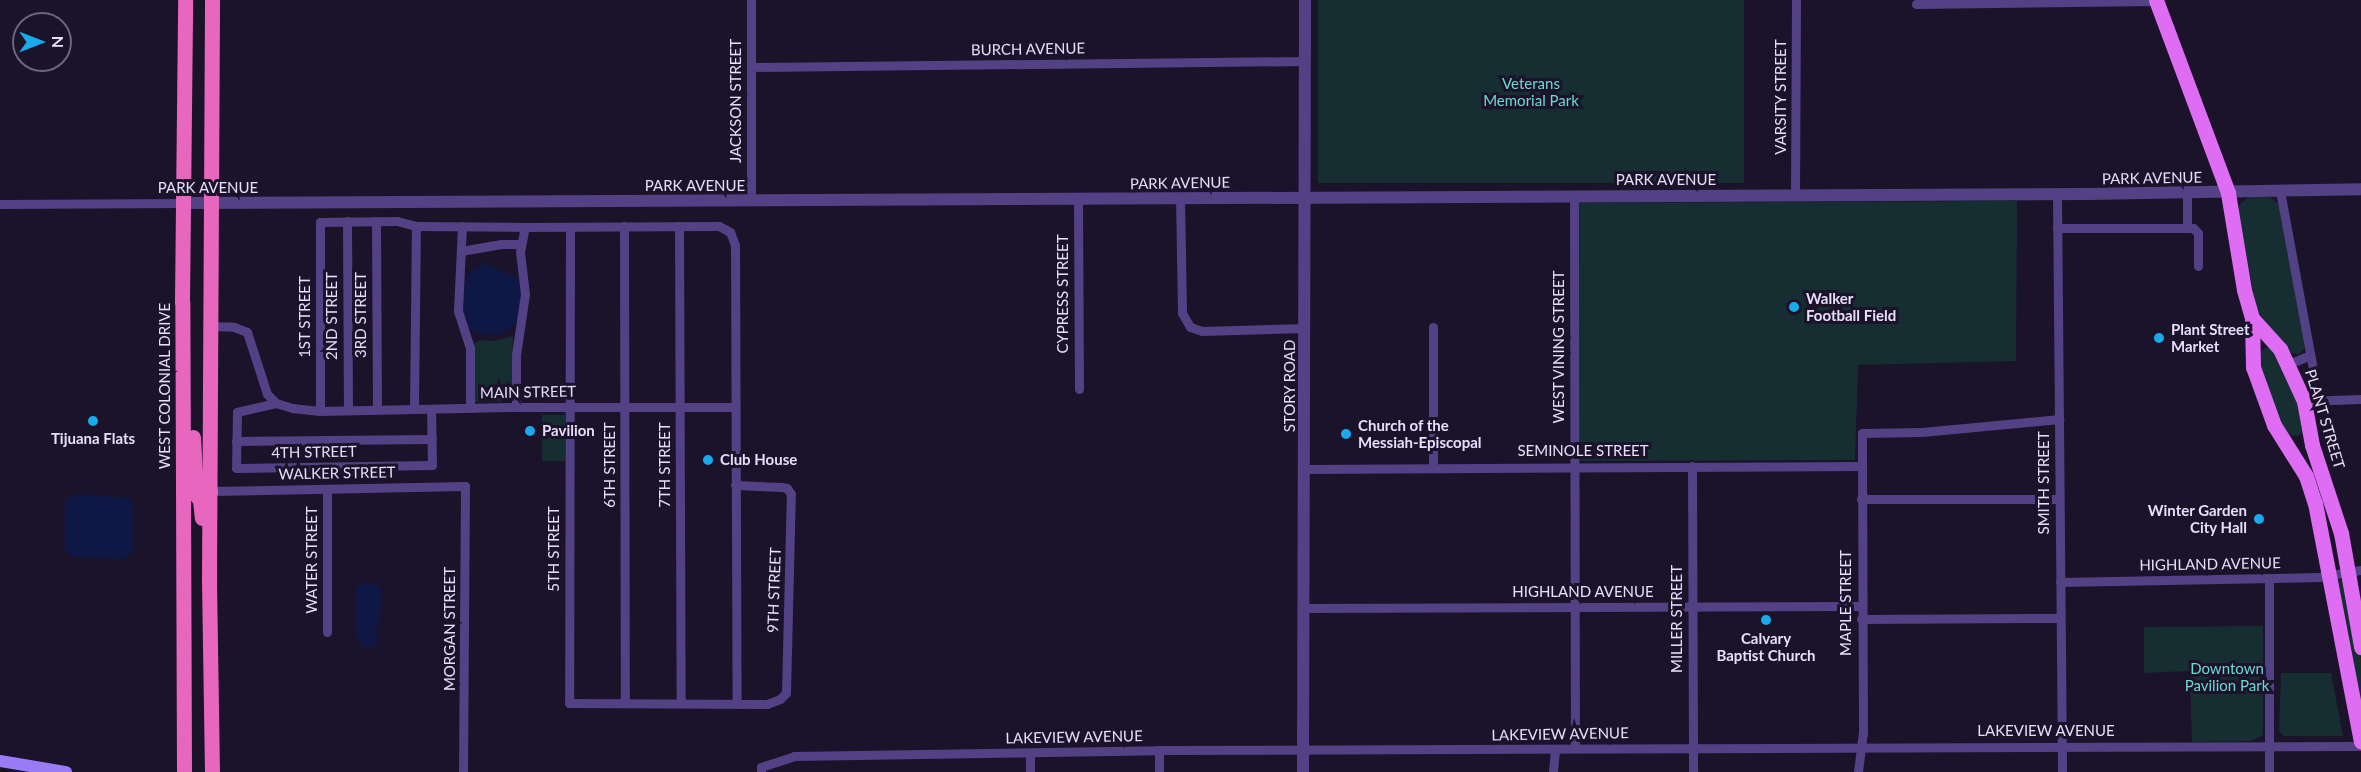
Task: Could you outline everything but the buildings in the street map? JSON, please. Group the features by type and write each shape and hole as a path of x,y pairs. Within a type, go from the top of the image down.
{"highway":[{"name":"WEST COLONIAL DRIVE","path":"184,772 185,0"},
{"path":"211,1 209,580 212,772"},
{"path":"184,396 191,413 195,474 210,490"},
{"path":"183,479 200,500 209,580"}],"main road":[{"name":"PLANT STREET","path":"2157,1 2228,193 2244,290 2253,318 2253,367 2281,439 2294,453 2306,476 2323,534 2361,744"},
{"name":"PLANT STREET","path":"2253,318 2280,349 2304,400 2309,433 2354,571 2361,647"},
{"path":"2252,356 2265,346 2280,349"},
{"path":"2281,439 2297,440 2309,433"},
{"path":"0,761 66,772"}],"street":[{"name":"JACKSON STREET","path":"751,0 751,201"},
{"name":"STORY ROAD","path":"1304,772 1305,0"},
{"name":"VARSITY STREET","path":"1795,195 1796,0"},
{"path":"1916,4 2157,1"},
{"name":"BURCH AVENUE","path":"751,67 1305,61"},
{"name":"PARK AVENUE","path":"0,204 2228,193 2361,189"},
{"path":"2280,191 2313,369"},
{"path":"2187,193 2187,228"},
{"name":"SMITH STREET","path":"2057,194 2062,772"},
{"name":"WEST VINING STREET","path":"1574,196 1577,606 1575,748"},
{"path":"1180,197 1182,313 1190,327 1202,331 1305,328"},
{"name":"CYPRESS STREET","path":"1078,199 1079,389"},
{"path":"347,221 397,221 416,226 719,226 730,232 733,238 737,704"},
{"name":"1ST STREET","path":"320,411 320,222 347,221"},
{"name":"2ND STREET","path":"347,221 348,410"},
{"name":"3RD STREET","path":"376,221 376,409"},
{"path":"414,409 416,226"},
{"path":"462,226 458,311 470,348 470,408"},
{"name":"6TH STREET","path":"624,226 625,703"},
{"name":"7TH STREET","path":"679,226 681,703"},
{"path":"516,407 516,355 525,294 520,244 525,227"},
{"name":"5TH STREET","path":"570,227 569,703 737,704"},
{"path":"2057,228 2193,228 2198,233 2198,266"},
{"path":"461,251 501,244 520,244"},
{"path":"210,326 234,327 248,332 267,394 276,403"},
{"path":"1433,327 1433,468"},
{"path":"2289,364 2310,355"},
{"path":"2304,400 2361,399"},
{"name":"MAIN STREET","path":"276,403 292,408 320,411 516,407 735,407"},
{"name":"4TH STREET","path":"276,403 237,412 236,468 432,465 431,409"},
{"name":"MAPLE STREET","path":"1858,772 1863,734 1862,433 1922,432 2059,418"},
{"path":"236,441 432,439"},
{"name":"MILLER STREET","path":"1692,466 1693,772"},
{"name":"SEMINOLE STREET","path":"1305,469 1862,466"},
{"name":"9TH STREET","path":"735,485 782,487 787,488 791,494 786,693 780,699 767,704 737,704"},
{"name":"WALKER STREET","path":"210,490 465,486"},
{"name":"MORGAN STREET","path":"463,772 465,486"},
{"name":"WATER STREET","path":"327,489 327,632"},
{"path":"1861,499 2059,499"},
{"name":"HIGHLAND AVENUE","path":"2060,582 2269,578 2330,575 2354,571"},
{"path":"2269,578 2269,772"},
{"name":"HIGHLAND AVENUE","path":"1305,608 1861,606"},
{"path":"1861,619 2059,618"},
{"name":"LAKEVIEW AVENUE","path":"761,769 794,756 1030,754 1159,750 1304,751 2062,745 2269,747 2361,744"},
{"path":"1552,772 1555,749"},
{"path":"1159,750 1159,772"},
{"path":"1030,754 1030,772"}],"green space":[{"name":"Veterans Memorial Park","path":"1318,0 1744,0 1744,183 1318,183"},
{"path":"2249,197 2270,197 2278,203 2305,348 2299,354 2292,353 2284,347 2256,308 2239,213 2239,205"},
{"path":"2017,201 2016,361 1858,365 1855,460 1580,461 1579,203"},
{"path":"513,336 512,387 507,390 507,401 473,402 473,344 480,340 495,341"},
{"path":"2265,348 2274,348 2298,398 2302,433 2297,436 2286,434 2260,373 2259,354"},
{"path":"542,415 565,415 565,461 542,461"},
{"path":"2339,580 2342,580 2361,659 2361,721 2337,585"},
{"name":"Downtown Pavilion Park","path":"2263,626 2263,735 2251,741 2192,742 2190,671 2144,673 2144,627"},
{"path":"2281,673 2331,673 2343,736 2283,736 2279,731"}],"shaded area":[{"path":"484,263 519,278 522,301 516,324 501,335 479,334 470,329 464,320 461,305 464,285 468,274"},
{"path":"75,494 129,498 134,504 133,552 124,559 71,557 65,552 65,500"},
{"path":"366,583 380,586 382,596 379,624 375,630 378,634 376,646 371,648 363,648 356,636 355,587"}],"place":[{"name":"Walker Football Field","path":"1794,307"},
{"name":"Plant Street Market","path":"2159,338"},
{"name":"Tijuana Flats","path":"93,421"},
{"name":"Pavilion","path":"530,431"},
{"name":"Church of the Messiah-Episcopal","path":"1346,434"},
{"name":"Club House","path":"708,460"},
{"name":"Winter Garden City Hall","path":"2259,519"},
{"name":"Calvary Baptist Church","path":"1766,620"}]}
